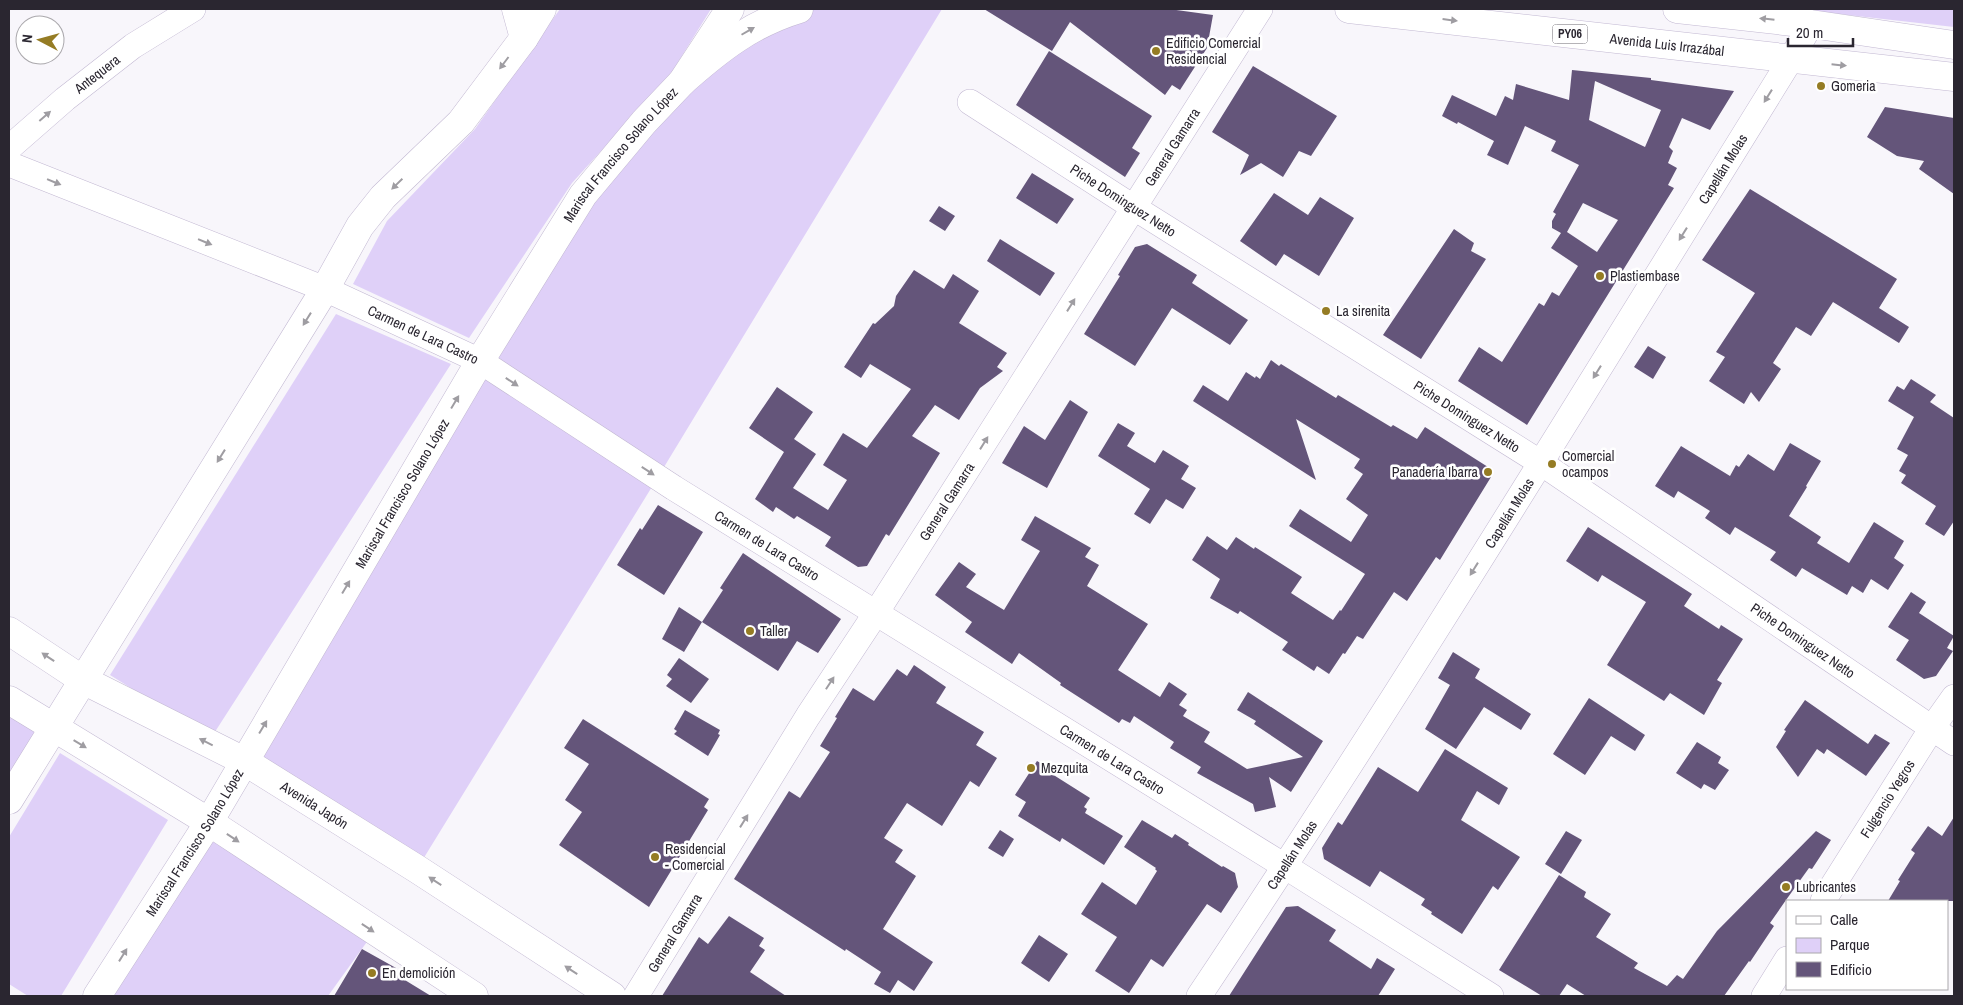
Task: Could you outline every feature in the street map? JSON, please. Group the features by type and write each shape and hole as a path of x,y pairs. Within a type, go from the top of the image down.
{"main road":[{"path":"516,9 524,38"},
{"path":"9,800 325,290 360,226 377,204 461,122 524,38 542,9"},
{"name":"Mariscal Francisco Solano López","path":"97,996 209,822 480,361 583,195 644,122 682,82 730,9"},
{"path":"682,82 716,52 748,30 800,9"},
{"name":"Avenida Luis Irrazábal","path":"1349,9 1954,77"},
{"path":"1677,9 1811,24 1954,45"},
{"name":"Avenida Japón","path":"9,631 83,680 244,761 417,869 612,996"},
{"path":"9,700 209,822 474,996"}],"street":[{"name":"Antequera","path":"9,148 65,99 133,46 193,9"},
{"name":"General Gamarra","path":"636,996 808,716 876,613 1260,9"},
{"name":"Capellán Molas","path":"1199,996 1286,866 1541,463 1811,24"},
{"name":"Piche Dominguez Netto","path":"970,102 1133,207 1541,463 1954,743"},
{"name":"Carmen de Lara Castro","path":"9,164 325,290 480,361 674,488 1286,866 1491,996"},
{"name":"Fulgencio Yegros","path":"1824,900 1932,728 1954,697"},
{"path":"1764,996 1786,961"}],"green space":[{"path":"560,9 711,9 670,75 572,183 469,338 353,284 387,221 475,129"},
{"path":"799,9 942,9 417,869 244,761 583,195 682,82"},
{"path":"1795,9 1954,9 1954,27"},
{"path":"336,314 451,364 211,738 110,675"},
{"path":"9,700 54,729 9,800"},
{"path":"60,753 168,820 61,996 28,996 9,984 9,837"},
{"path":"209,822 374,932 328,996 98,996"}],"building":[{"name":"Edificio Comercial Residencial","path":"984,9 1169,9 1213,15 1207,48 1180,90 1172,85 1165,95 1070,22 1052,51"},
{"path":"1049,51 1152,116 1132,148 1140,153 1125,177 1016,105"},
{"path":"1253,66 1337,116 1311,156 1299,151 1283,177 1261,163 1240,175 1249,155 1212,132"},
{"path":"1572,70 1651,78 1651,80 1734,91 1710,130 1682,118 1669,147 1673,151 1668,163 1677,168 1668,185 1674,188 1527,425 1458,381 1479,347 1502,362 1539,303 1544,306 1552,292 1559,296 1578,266 1551,248 1561,233 1552,228 1552,221 1556,214 1553,212 1579,165 1551,151 1556,141 1525,126 1508,165 1487,155 1494,141 1458,122 1457,124 1442,116 1452,95 1496,116 1505,96 1513,100 1516,84 1569,100","holes":["1595,81 1661,110 1645,147 1589,120","1583,203 1618,220 1597,252 1567,232"]},
{"path":"1885,107 1954,118 1954,194 1919,169 1924,161 1897,156 1867,137"},
{"path":"1032,173 1074,199 1057,224 1016,198"},
{"path":"1750,189 1897,279 1879,308 1909,327 1899,343 1833,302 1811,336 1796,327 1773,363 1781,369 1759,402 1751,392 1744,404 1709,381 1725,357 1716,352 1755,293 1702,260"},
{"path":"1274,193 1308,215 1320,197 1354,218 1319,276 1284,254 1276,266 1240,241"},
{"path":"939,206 955,216 945,231 929,221"},
{"path":"1454,229 1474,243 1471,251 1486,259 1421,359 1383,335"},
{"path":"1000,239 1055,273 1040,296 987,261"},
{"path":"1147,244 1197,275 1192,283 1248,320 1230,345 1172,308 1135,366 1084,334 1120,276 1118,275 1135,247"},
{"path":"914,270 944,289 953,274 979,291 959,323 1007,353 997,367 1003,371 980,388 959,420 935,405 912,436 940,453 889,536 886,534 867,566 858,567 825,546 831,537 797,516 794,519 776,507 773,512 755,499 784,452 749,428 777,387 813,412 794,439 816,454 793,488 828,510 847,480 823,465 843,433 867,448 911,389 870,364 861,378 844,367 873,323 875,324 894,306 896,296"},
{"path":"1648,346 1666,357 1653,379 1634,367"},
{"path":"1271,360 1279,366 1281,364 1336,398 1338,395 1391,427 1393,425 1417,439 1425,427 1488,467 1491,477 1440,560 1436,557 1407,601 1394,592 1363,639 1357,636 1329,674 1317,666 1314,671 1282,650 1288,642 1240,611 1238,614 1210,598 1220,579 1192,560 1207,536 1227,550 1236,537 1302,577 1291,593 1333,620 1365,574 1289,526 1300,509 1351,542 1368,515 1346,499 1363,474 1354,468 1360,459 1296,419 1316,480 1193,401 1203,385 1228,401 1246,372 1260,379"},
{"path":"1911,379 1936,395 1930,402 1954,418 1954,521 1944,536 1925,524 1936,506 1901,483 1906,475 1899,471 1908,455 1897,449 1914,417 1888,401 1897,386 1904,390"},
{"path":"1070,400 1088,412 1047,488 1002,463 1024,426 1045,440"},
{"path":"1118,423 1135,433 1127,446 1155,463 1163,450 1189,466 1181,479 1196,488 1183,509 1166,499 1150,524 1134,514 1150,489 1098,456"},
{"path":"1790,443 1821,461 1789,516 1821,537 1817,543 1849,563 1874,522 1904,541 1894,558 1904,565 1888,590 1871,579 1863,593 1852,586 1847,595 1802,568 1796,577 1770,560 1776,552 1735,527 1730,535 1705,518 1710,511 1678,491 1674,498 1655,486 1681,446 1730,476 1736,465 1739,467 1748,454 1774,471"},
{"path":"658,505 703,532 664,595 617,565 640,528 642,530"},
{"path":"1035,516 1091,548 1085,557 1099,565 1087,586 1148,624 1118,670 1160,697 1169,682 1187,694 1179,705 1187,710 1183,716 1210,732 1204,742 1247,769 1303,757 1254,724 1256,721 1237,710 1248,692 1323,741 1291,792 1269,777 1276,807 1255,812 1253,804 1197,773 1201,767 1170,748 1174,742 1134,716 1130,723 1122,719 1119,723 1060,685 1061,683 1019,653 1012,664 965,632 972,622 935,595 959,562 976,574 966,587 1004,610 1040,551 1021,540"},
{"path":"1588,527 1692,594 1684,606 1719,629 1721,625 1743,639 1717,680 1722,683 1704,715 1670,693 1664,701 1607,665 1646,602 1602,575 1598,582 1566,561"},
{"path":"743,553 841,619 818,653 797,641 778,671 702,622 723,590 720,588"},
{"path":"1911,592 1926,602 1919,613 1954,636 1947,648 1953,651 1936,676 1924,679 1896,660 1909,640 1888,627"},
{"path":"679,607 702,622 684,652 662,639"},
{"path":"1453,652 1480,669 1475,678 1531,714 1521,730 1484,707 1456,749 1425,729 1450,685 1438,678"},
{"path":"679,658 709,679 691,703 666,686 672,679 667,675"},
{"path":"914,665 946,687 936,703 984,732 976,745 997,758 979,787 970,781 942,826 907,803 884,838 903,850 895,862 916,876 883,929 933,962 914,991 898,980 890,993 874,984 881,972 846,949 845,951 734,879 789,791 800,798 830,752 820,746 853,688 874,701 897,669 907,676"},
{"path":"1589,698 1645,735 1635,751 1611,736 1585,775 1553,754"},
{"path":"1805,700 1868,744 1875,734 1890,743 1866,776 1827,749 1824,754 1817,749 1798,777 1776,747 1786,731 1784,730"},
{"path":"685,710 720,730 718,734 720,735 708,756 674,734 677,731 674,729"},
{"path":"583,719 709,799 704,807 708,810 649,907 559,845 582,812 565,800 589,764 564,748"},
{"path":"1697,742 1721,757 1718,763 1729,770 1715,790 1704,784 1701,789 1676,773"},
{"path":"1445,749 1508,788 1499,805 1477,791 1461,820 1520,857 1498,890 1493,886 1462,934 1431,914 1432,912 1421,905 1425,899 1380,871 1370,887 1324,859 1322,848 1338,822 1342,825 1378,767 1418,792"},
{"path":"1037,761 1054,771 1052,774 1090,798 1084,807 1087,809 1085,813 1123,836 1104,865 1062,838 1060,842 1018,816 1026,802 1015,795"},
{"path":"1954,817 1954,901 1889,900 1900,881 1898,880 1915,853 1911,850 1928,826 1942,836"},
{"path":"1142,820 1172,838 1175,834 1189,843 1188,845 1235,873 1238,887 1221,913 1207,904 1163,967 1151,959 1129,993 1095,971 1117,937 1081,914 1102,882 1136,905 1157,871 1156,868 1124,847"},
{"path":"1000,830 1014,839 1003,857 988,848"},
{"path":"1566,831 1582,840 1561,874 1545,864"},
{"path":"1816,831 1831,840 1812,869 1809,868 1770,923 1774,926 1724,996 1586,996 1567,984 1559,996 1542,996 1499,970 1559,875 1586,892 1584,897 1611,914 1596,937 1638,963 1634,968 1667,986 1677,975 1683,979 1717,931"},
{"path":"1298,906 1336,930 1329,941 1371,969 1377,958 1395,969 1378,996 1229,996 1286,907"},
{"path":"729,916 764,938 759,946 765,950 750,972 786,996 662,996 699,937 708,944"},
{"path":"1039,935 1068,954 1049,982 1021,963"},
{"name":"En demolición","path":"362,949 396,968 395,974 431,996 334,996"}],"place":[{"name":"Edificio Comercial Residencial","path":"1156,51"},
{"name":"Gomeria","path":"1821,86"},
{"name":"Plastiembase","path":"1600,276"},
{"name":"La sirenita","path":"1326,311"},
{"name":"Comercial ocampos","path":"1552,464"},
{"name":"Panadería Ibarra","path":"1488,472"},
{"name":"Taller","path":"750,631"},
{"name":"Mezquita","path":"1031,768"},
{"name":"Residencial - Comercial","path":"655,857"},
{"name":"Lubricantes","path":"1786,887"},
{"name":"En demolición","path":"372,973"}]}
